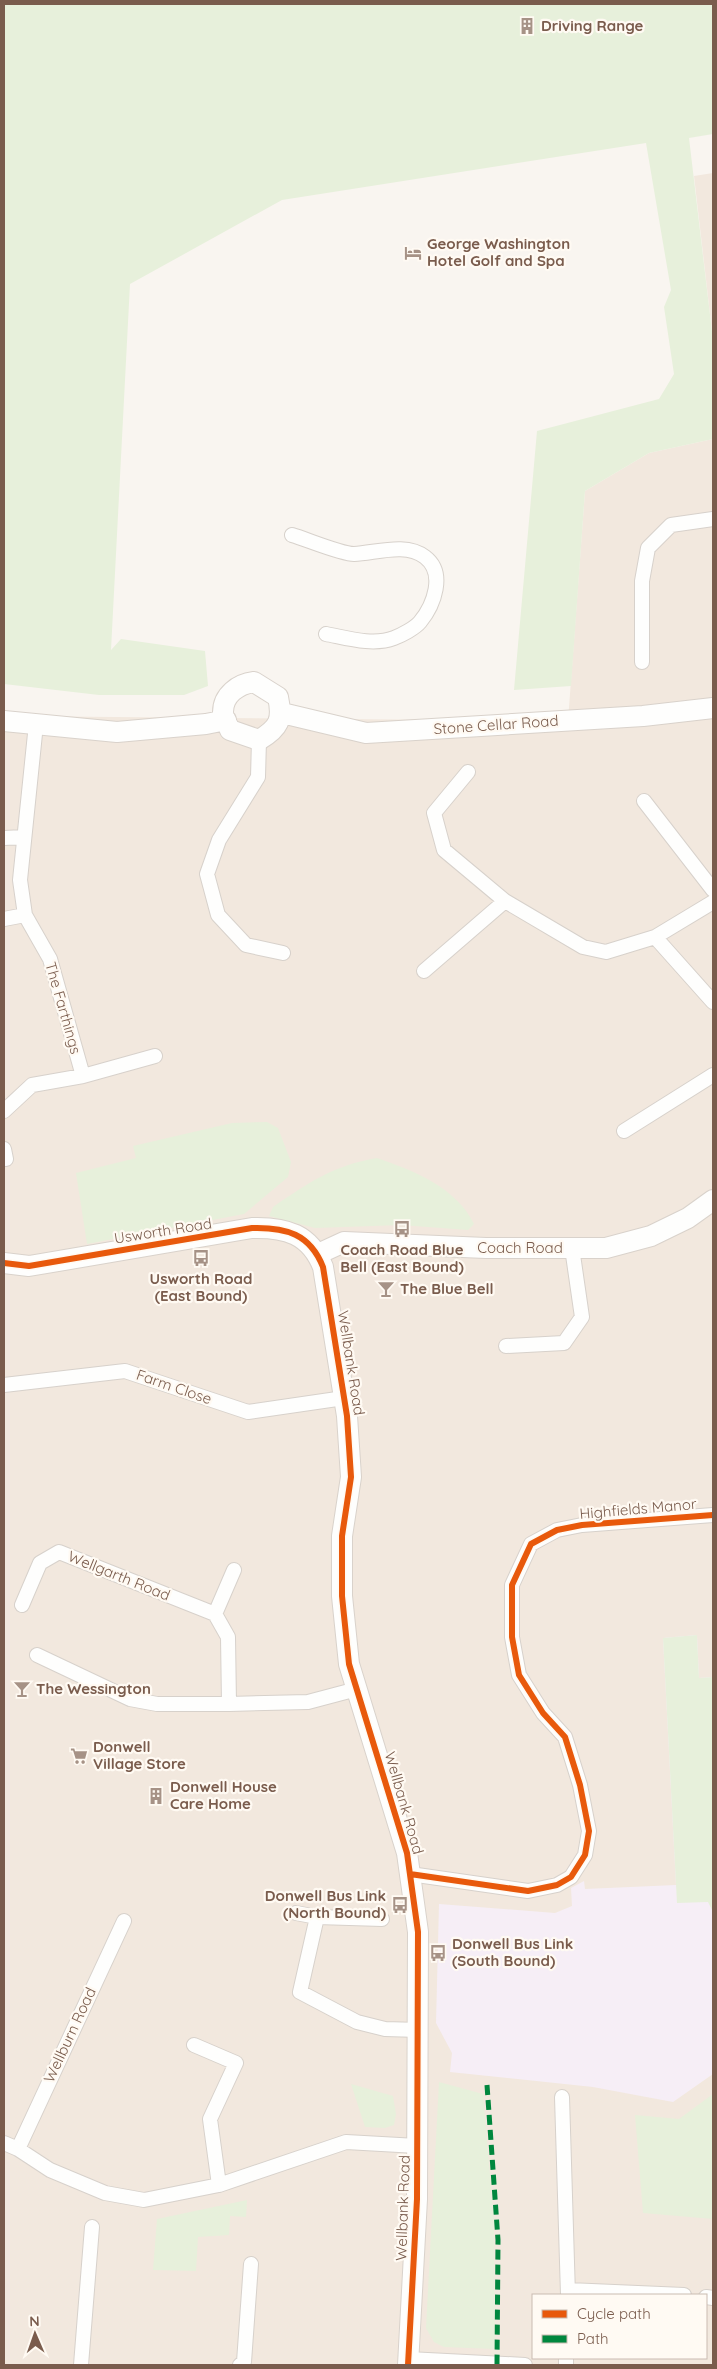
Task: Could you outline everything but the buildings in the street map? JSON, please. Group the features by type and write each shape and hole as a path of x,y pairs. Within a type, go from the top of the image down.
{"street":[{"path":"642,662 642,582 648,548 671,525 713,519"},
{"path":"292,535 352,554 387,550 411,550 425,557 435,567 437,587 430,608 419,624 394,638 366,641 326,634"},
{"path":"254,682 278,697 282,713 273,732 258,740 230,730 226,720 223,713 226,697 242,683 254,682"},
{"name":"Stone Cellar Road","path":"282,713 366,733 642,716 713,708"},
{"path":"4,721 117,732 206,724 226,720"},
{"name":"The Farthings","path":"36,724 20,880 25,916 50,959 83,1076"},
{"path":"258,740 258,777 220,840 207,874 218,915 246,946 283,953"},
{"path":"468,772 434,813 444,850 505,901 583,947 606,952 655,937 713,902"},
{"path":"644,801 713,890"},
{"path":"4,838 24,837"},
{"path":"424,971 505,901"},
{"path":"4,919 25,916"},
{"path":"655,937 713,1002"},
{"name":"The Farthings","path":"4,1111 32,1085 83,1076 155,1056"},
{"path":"624,1131 713,1075"},
{"name":"Coach Road","path":"318,1254 344,1242 486,1248 606,1248 651,1236 688,1218 713,1200"},
{"name":"Usworth Road","path":"4,1263 29,1266 252,1228 273,1227 308,1242 318,1254"},
{"path":"506,1346 564,1343 582,1317 572,1248"},
{"name":"Wellbank Road","path":"318,1254 323,1267 347,1416 351,1477 342,1536 342,1596 349,1664 407,1853 418,1932 417,2199 408,2362"},
{"name":"Farm Close","path":"4,1385 125,1371 248,1412 344,1398"},
{"name":"Highfields Manor","path":"410,1874 528,1891 557,1885 571,1877 585,1855 589,1831 580,1784 565,1737 543,1712 519,1674 512,1637 512,1585 531,1544 558,1530 582,1525 713,1515"},
{"name":"Wellgarth Road","path":"22,1605 40,1563 59,1552 215,1614"},
{"path":"229,1704 228,1637 215,1614 234,1570"},
{"path":"37,1655 130,1700 157,1704 308,1702 356,1688"},
{"path":"296,1913 316,1917 382,1919"},
{"path":"316,1917 300,1992 357,2022 385,2029 419,2030"},
{"name":"Wellburn Road","path":"18,2149 124,1921"},
{"path":"194,2045 236,2063 210,2119 219,2185"},
{"path":"562,2097 568,2293 626,2294"},
{"path":"4,2143 18,2149 50,2170 105,2193 144,2200 219,2185 346,2142 417,2146"},
{"path":"81,2365 92,2227"},
{"path":"240,2365 244,2362 251,2264"},
{"path":"408,2362 525,2365"}],"shaded area":[{"path":"713,173 713,340 694,176"},
{"path":"713,439 713,2365 4,2365 4,716 568,721 585,491 649,453"},
{"path":"697,1635 699,1678 713,1677 713,2074 673,2102 593,2087 450,2072 452,2053 436,2023 439,1904 555,1913 572,1906 571,1888 584,1881 585,1889 676,1885 663,1638"}],"green space":[{"path":"4,4 713,4 713,134 689,138 713,340 713,439 649,453 585,491 571,686 514,690 537,431 659,399 674,374 664,307 671,290 646,143 282,200 130,284 111,650 121,639 205,651 208,686 184,695 99,695 4,684"},
{"path":"267,1122 278,1128 291,1162 288,1177 244,1214 87,1244 76,1173 136,1158 133,1146 232,1123"},
{"path":"377,1158 419,1175 445,1190 466,1211 474,1224 468,1230 401,1225 315,1228 269,1216 273,1207 322,1176 348,1165"},
{"path":"697,1635 699,1678 713,1677 713,1912 708,1902 677,1903 663,1638"},
{"path":"439,2082 483,2094 494,2222 495,2349 444,2347 434,2342 426,2328"},
{"path":"351,2084 393,2096 396,2114 394,2125 385,2128 365,2127"},
{"path":"713,2094 713,2219 643,2213 635,2115 679,2119"},
{"path":"247,2200 246,2217 230,2216 229,2235 198,2237 196,2271 153,2270 157,2219"}],"marked path":[{"path":"487,2085 498,2240 497,2365"}],"cycle path":[{"path":"4,1263 29,1266 252,1228 264,1228 286,1231 304,1240 318,1256 323,1267 347,1416 351,1477 342,1536 342,1596 349,1664 407,1853 418,1932 417,2199 408,2365"},
{"path":"410,1874 528,1891 557,1885 571,1877 585,1855 589,1831 580,1785 565,1737 543,1713 519,1675 512,1637 512,1585 531,1544 557,1530 582,1525 713,1515"}],"place":[{"name":"Driving Range","path":"527,26"},
{"name":"George Washington Hotel Golf and Spa","path":"413,253"},
{"name":"Coach Road Blue Bell (East Bound)","path":"402,1229"},
{"name":"Usworth Road (East Bound)","path":"201,1258"},
{"name":"The Blue Bell","path":"386,1289"},
{"name":"The Wessington","path":"22,1689"},
{"name":"Donwell Village Store","path":"79,1756"},
{"name":"Donwell House Care Home","path":"156,1796"},
{"name":"Donwell Bus Link (North Bound)","path":"400,1905"},
{"name":"Donwell Bus Link (South Bound)","path":"438,1953"}]}
